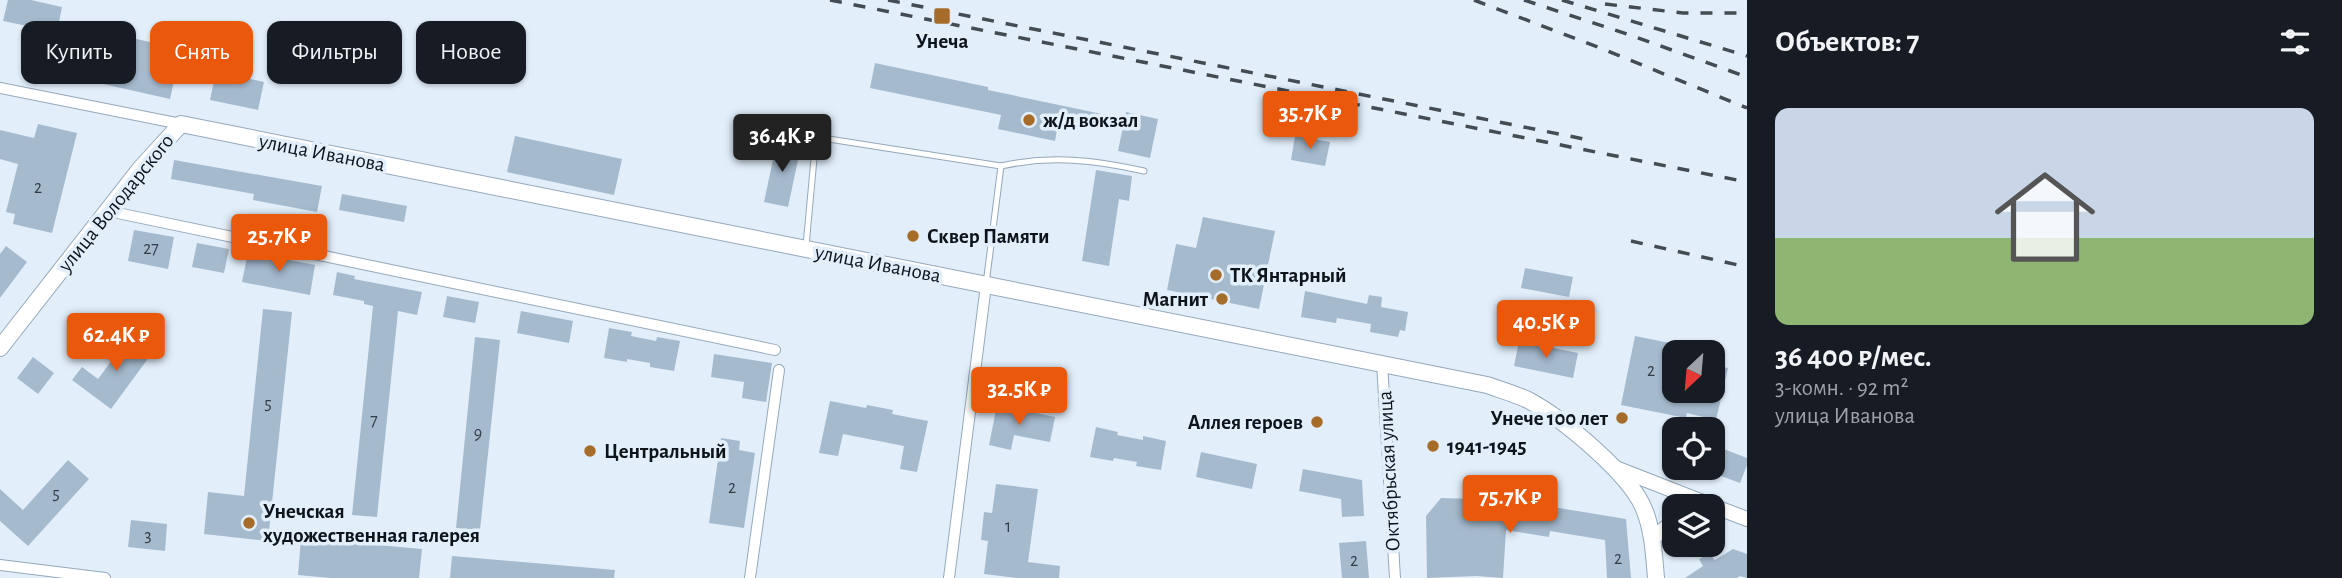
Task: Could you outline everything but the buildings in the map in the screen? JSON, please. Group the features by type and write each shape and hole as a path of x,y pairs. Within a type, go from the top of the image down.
{"main road":[{"name":"улица Володарского","path":"0,348 140,169 181,124"},
{"name":"улица Иванова","path":"181,124 1488,384 1528,401 1564,424 1630,484 1644,508 1653,539 1656,578"}],"street":[{"name":"улица Иванова","path":"0,88 181,124"},
{"path":"108,211 775,351"},
{"path":"949,578 986,285"},
{"name":"Октябрьская улица","path":"1382,363 1395,578"},
{"path":"750,578 779,370"},
{"path":"1613,467 1681,494"},
{"path":"1725,511 1747,519"},
{"path":"1653,539 1662,531"},
{"path":"0,565 104,578"}],"lane":[{"path":"805,250 816,137 1001,166 1031,159 1101,161 1144,171"},
{"path":"986,285 1001,166"}],"railway":[{"path":"830,0 1747,182"},
{"path":"888,0 1589,140"},
{"path":"1474,0 1747,108"},
{"path":"1524,0 1747,77"},
{"path":"1562,0 1747,56"},
{"path":"1605,4 1683,13 1747,13"},
{"path":"1631,241 1747,267"}],"place":[{"name":"Унеча","path":"942,16"},
{"name":"ж/д вокзал","path":"1029,120"},
{"name":"Сквер Памяти","path":"913,236"},
{"name":"ТК Янтарный","path":"1216,275"},
{"name":"Магнит","path":"1222,299"},
{"name":"Унече 100 лет","path":"1622,418"},
{"name":"Аллея героев","path":"1317,422"},
{"name":"1941-1945","path":"1433,446"},
{"name":"Центральный","path":"590,451"},
{"name":"Унечская художественная галерея","path":"249,523"}]}
